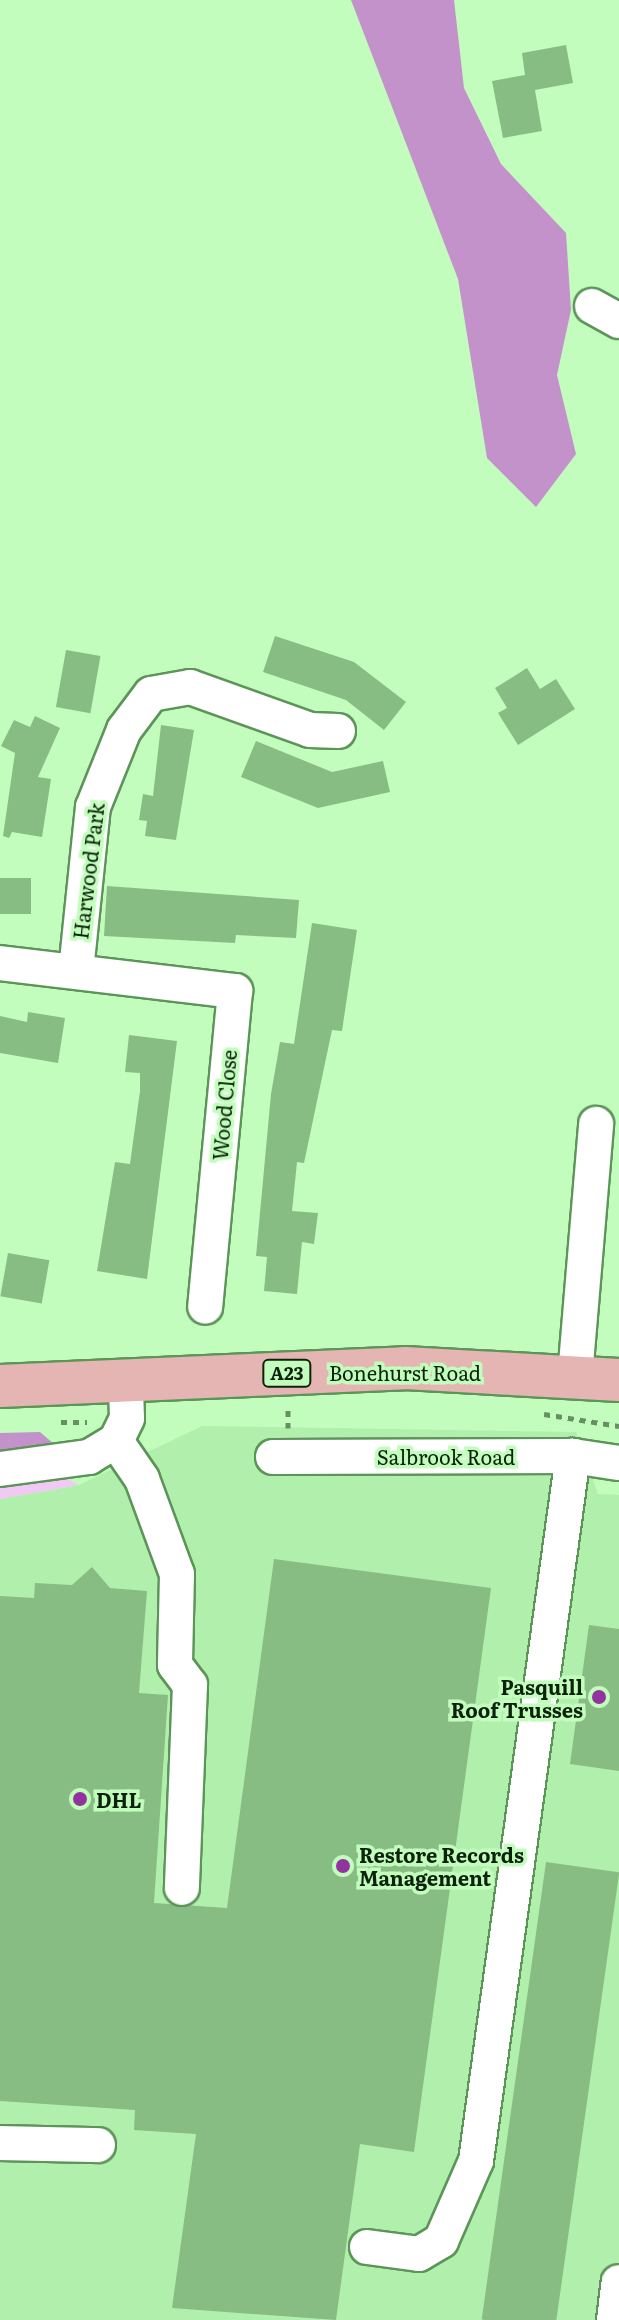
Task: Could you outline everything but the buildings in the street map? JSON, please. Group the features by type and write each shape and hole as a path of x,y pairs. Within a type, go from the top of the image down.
{"main road":[{"name":"Bonehurst Road","path":"0,1386 123,1415 405,1368 619,1380"}],"street":[{"name":"Harwood Park","path":"76,971 93,807 124,730 151,694 190,687 310,730 338,731"},
{"path":"0,963 76,971"},
{"name":"Wood Close","path":"76,971 235,991 205,1307"},
{"path":"575,1376 596,1124"},
{"path":"0,1469 89,1457 123,1415"},
{"path":"123,1415 142,1479 177,1574 175,1665 190,1685 182,1888"},
{"path":"367,2247 419,2254 441,2241 476,2161 573,1456"},
{"name":"Salbrook Road","path":"273,1457 573,1456 619,1463"},
{"path":"0,2143 98,2145"},
{"path":"614,2320 619,2282"}],"path":[{"path":"274,1410 303,1409"},
{"path":"527,1411 619,1426"},
{"path":"55,1422 123,1415"}],"shaded area":[{"path":"351,0 454,0 464,88 501,164 566,233 571,310 557,375 576,454 536,507 487,458 458,279"},
{"path":"202,1426 576,1432 598,1494 619,1495 619,2320 0,2320 0,1499 79,1485"},
{"path":"40,1432 54,1444 47,1454 0,1460 0,1433"},
{"path":"66,1478 79,1485 0,1499 0,1483"}],"place":[{"name":"Pasquill Roof Trusses","path":"599,1697"},
{"name":"DHL","path":"80,1799"},
{"name":"Restore Records Management","path":"343,1866"}]}
